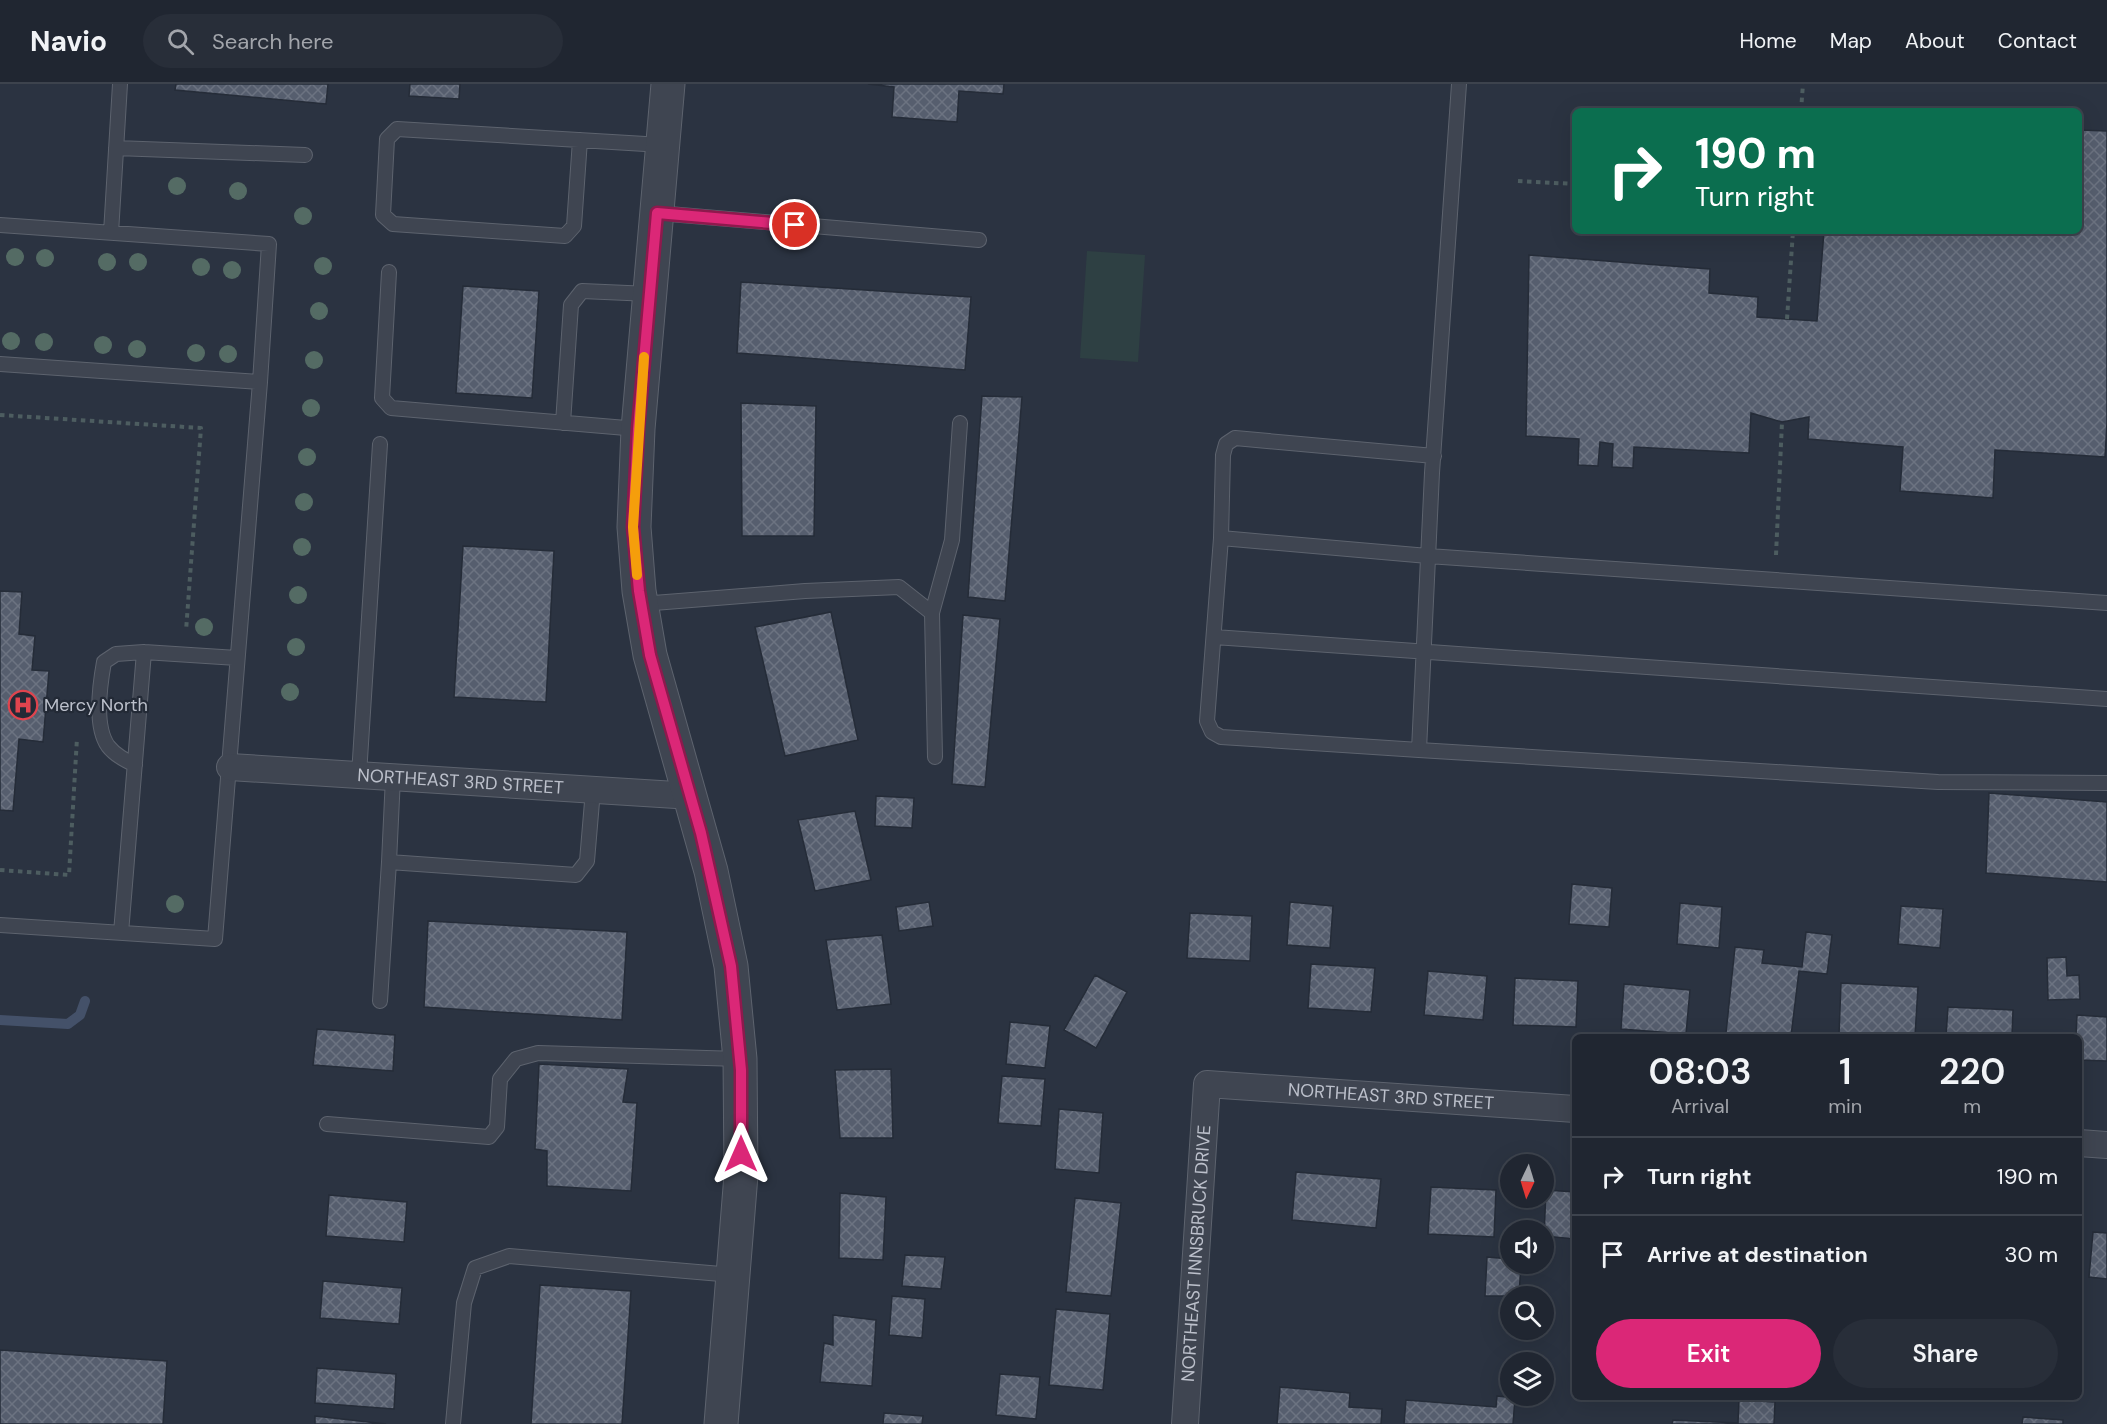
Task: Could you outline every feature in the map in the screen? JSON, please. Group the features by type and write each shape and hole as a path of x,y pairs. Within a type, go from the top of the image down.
{"street":[{"path":"668,84 638,429 633,527 641,604 650,655 692,796 731,966 740,1059 741,1175 721,1424"},
{"name":"NORTHEAST 3RD STREET","path":"230,767 692,796"},
{"name":"NORTHEAST 3RD STREET","path":"1207,1084 1572,1109"},
{"name":"NORTHEAST INNSBRUCK DRIVE","path":"1185,1424 1207,1084"},
{"path":"2082,1143 2107,1145"}],"lane":[{"path":"111,233 120,84"},
{"path":"1419,750 1434,456 1459,84"},
{"path":"580,140 574,225 565,236 393,224 383,215 387,139 397,129 580,140 662,145"},
{"path":"116,147 305,155"},
{"path":"657,213 979,240"},
{"path":"0,225 269,244 215,939 0,925"},
{"path":"389,272 382,398 391,408 638,429"},
{"path":"563,423 571,305 582,291 650,294"},
{"path":"0,363 260,382"},
{"path":"935,757 932,613 952,540 960,423"},
{"path":"1434,456 1235,438 1226,444 1223,455 1221,538 1207,721 1212,732 1221,736 1419,750 1938,782 2107,783"},
{"path":"359,775 380,444"},
{"path":"1221,538 1428,556 2107,603"},
{"path":"641,604 805,591 899,587 932,613"},
{"path":"1214,637 2107,699"},
{"path":"135,765 117,755 107,744 99,706 100,681 104,662 116,654 144,652 237,658"},
{"path":"122,933 144,652"},
{"path":"380,1000 393,777"},
{"path":"389,862 576,875 587,861 593,790"},
{"path":"327,1124 489,1137 497,1127 500,1079 516,1059 538,1053 740,1059"},
{"path":"453,1424 464,1303 475,1268 509,1256 733,1275"}],"path":[{"path":"1801,108 1803,84"},
{"path":"1518,181 1572,184"},
{"path":"1787,319 1793,234"},
{"path":"0,416 201,428 187,631 176,631"},
{"path":"1774,580 1782,422"},
{"path":"0,870 69,875 78,736"}],"shaded area":[{"path":"1087,251 1145,255 1138,362 1080,358"}],"building":[{"path":"176,84 328,84 326,104 175,90"},
{"path":"410,84 460,84 459,99 409,96"},
{"path":"868,84 1004,84 1003,94 959,91 957,122 892,117 894,87"},
{"path":"2082,130 2107,131 2105,457 1995,450 1993,498 1900,491 1903,447 1808,439 1809,417 1782,422 1751,413 1749,453 1634,447 1633,468 1612,467 1613,444 1600,442 1598,466 1578,465 1579,439 1526,436 1529,255 1710,269 1709,293 1758,297 1757,317 1817,321 1824,234 2082,234"},
{"path":"741,282 971,297 965,370 737,353"},
{"path":"463,286 539,291 532,398 456,393"},
{"path":"982,396 1022,397 1005,601 968,597"},
{"path":"741,403 816,406 814,536 742,536"},
{"path":"463,546 554,551 546,702 454,697"},
{"name":"Mercy North","path":"0,591 22,592 19,634 35,636 32,670 49,671 43,742 19,739 13,811 0,810"},
{"path":"831,612 858,740 785,756 755,627"},
{"path":"963,615 1000,619 985,787 952,784"},
{"path":"1989,793 2107,802 2107,882 1986,873"},
{"path":"876,796 914,798 912,828 875,826"},
{"path":"855,811 871,880 815,891 798,820"},
{"path":"1572,884 1612,888 1609,927 1569,924"},
{"path":"929,902 933,926 899,931 896,907"},
{"path":"1290,902 1333,906 1330,948 1287,945"},
{"path":"1680,903 1722,907 1719,948 1677,944"},
{"path":"1901,906 1943,909 1940,948 1898,944"},
{"path":"1190,913 1252,916 1250,961 1187,958"},
{"path":"428,921 627,932 622,1020 424,1007"},
{"path":"1806,932 1832,935 1827,974 1799,971 1791,1034 1726,1033 1735,947 1764,950 1762,963 1802,967"},
{"path":"882,935 891,1004 837,1010 826,940"},
{"path":"2066,957 2067,976 2079,975 2080,999 2048,1000 2047,958"},
{"path":"1311,964 1375,968 1371,1012 1308,1008"},
{"path":"1428,971 1487,976 1483,1020 1424,1015"},
{"path":"1095,975 1127,992 1096,1048 1064,1030"},
{"path":"1515,978 1578,981 1576,1027 1513,1025"},
{"path":"1841,983 1918,987 1915,1034 1839,1034"},
{"path":"1624,984 1690,990 1686,1034 1621,1029"},
{"path":"1948,1007 2013,1010 2012,1034 1946,1034"},
{"path":"2077,1015 2107,1017 2107,1061 2082,1060 2082,1034 2076,1034"},
{"path":"1010,1022 1050,1026 1045,1068 1006,1064"},
{"path":"317,1029 395,1035 393,1071 313,1065"},
{"path":"539,1064 628,1069 623,1102 637,1103 631,1191 547,1186 547,1151 535,1149"},
{"path":"891,1069 893,1138 840,1138 835,1070"},
{"path":"1002,1076 1045,1079 1041,1126 998,1123"},
{"path":"1059,1109 1103,1113 1099,1173 1055,1169"},
{"path":"1296,1172 1381,1179 1376,1228 1292,1220"},
{"path":"1431,1187 1496,1190 1494,1237 1428,1234"},
{"path":"1554,1191 1572,1192 1572,1239 1554,1237 1554,1220 1545,1220 1545,1208 1554,1208"},
{"path":"840,1193 886,1197 883,1260 839,1258"},
{"path":"329,1195 407,1202 404,1242 326,1236"},
{"path":"1075,1198 1121,1203 1111,1296 1066,1292"},
{"path":"2093,1232 2107,1233 2107,1279 2089,1277"},
{"path":"905,1255 945,1257 941,1289 902,1286"},
{"path":"1487,1257 1500,1258 1500,1274 1520,1274 1520,1286 1500,1286 1500,1296 1485,1296"},
{"path":"323,1281 402,1288 399,1324 320,1318"},
{"path":"540,1285 631,1291 622,1424 531,1424"},
{"path":"892,1296 925,1299 922,1338 889,1335"},
{"path":"1056,1309 1110,1314 1103,1390 1049,1385"},
{"path":"833,1315 876,1320 872,1386 820,1382 824,1343 833,1345"},
{"path":"0,1350 167,1361 163,1424 0,1424"},
{"path":"317,1368 396,1374 394,1409 315,1403"},
{"path":"1000,1374 1040,1377 1036,1419 996,1415"},
{"path":"1280,1387 1350,1393 1349,1407 1382,1409 1381,1424 1277,1424"},
{"path":"1497,1396 1500,1396 1500,1406 1514,1406 1513,1424 1404,1424 1406,1400 1496,1407"},
{"path":"1739,1400 1775,1402 1774,1424 1672,1424 1673,1420 1738,1423"},
{"path":"884,1413 923,1416 922,1424 883,1424"},
{"path":"315,1416 386,1424 315,1424"},
{"path":"2023,1417 2063,1420 2063,1424 2022,1424"}],"waterway":[{"path":"0,1020 68,1024 80,1015 85,1001"}],"slow traffic":[{"path":"637,575 633,527 644,357"}],"place":[{"name":"Mercy North","path":"23,705"}],"route":[{"path":"741,1154 741,1070 731,966 692,796 650,655 639,591 633,527 638,429 657,213 795,225"}]}
